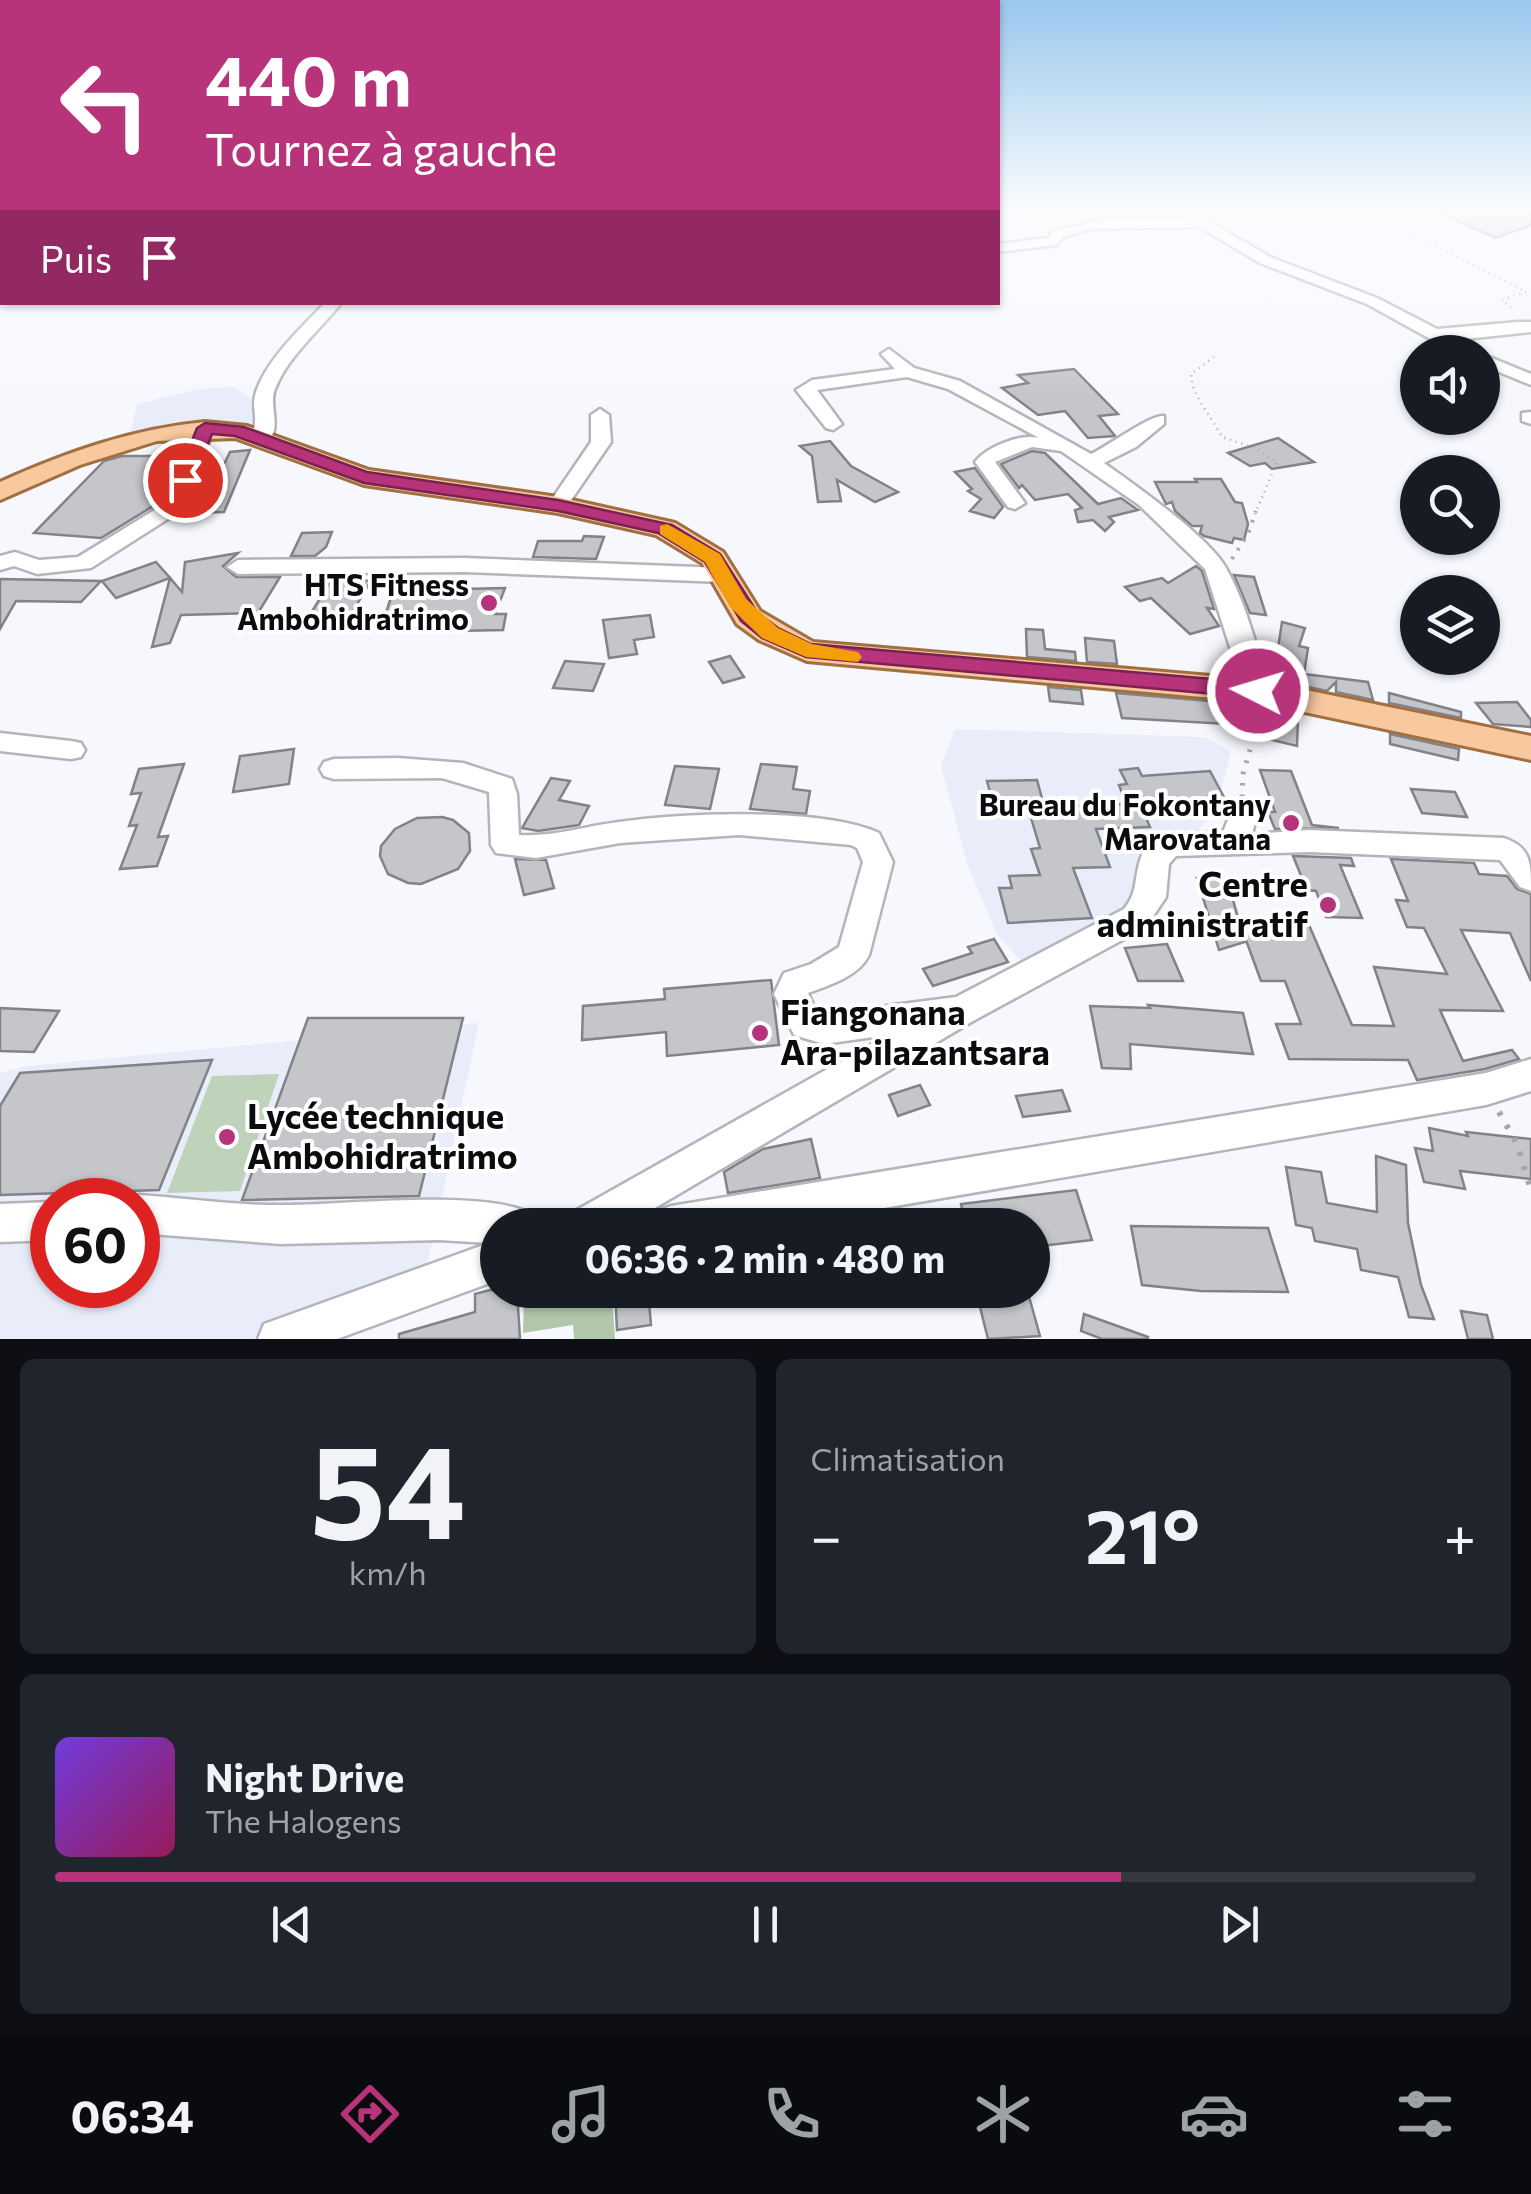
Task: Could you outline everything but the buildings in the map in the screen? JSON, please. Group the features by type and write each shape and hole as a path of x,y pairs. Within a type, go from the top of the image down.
{"main road":[{"path":"0,492 103,448 154,434 205,428 260,438 364,477 558,506 665,529 713,558 748,616 770,633 806,650 1258,691 1531,748"}],"street":[{"path":"1294,271 1372,301 1433,334 1452,337 1504,325 1531,327"},
{"path":"260,438 268,422 262,403 266,390 312,325 332,305"},
{"path":"888,354 908,372"},
{"path":"1500,367 1531,380"},
{"path":"833,424 805,390 812,385 908,372 954,385 1072,450 1146,501 1215,567 1258,691"},
{"path":"558,506 601,442 600,415"},
{"path":"1090,462 1129,443 1157,420"},
{"path":"0,563 15,559 38,567 83,562 175,506 205,428"},
{"path":"1015,503 986,462 988,458 1030,441 1072,450"},
{"path":"238,567 465,565 724,574"},
{"path":"0,742 71,750"},
{"path":"334,769 408,768 480,774 502,786 507,812 503,831 506,845 536,847 620,832 739,824 856,834 869,840 878,862 865,895 862,926 853,955 796,984 791,994 806,1026 824,1029 962,1012"},
{"path":"619,1208 1135,918 1151,897 1154,860 1166,847 1238,831 1309,841 1504,849 1513,853 1531,880"},
{"path":"773,1208 1486,1089 1531,1074"},
{"path":"160,1216 281,1225 480,1223"},
{"path":"0,1223 30,1222"},
{"path":"278,1339 480,1266"}],"path":[{"path":"1486,271 1526,292 1502,300 1519,312"},
{"path":"1214,358 1191,374 1191,388 1222,436 1258,449 1277,462 1245,545 1229,563 1215,567"},
{"path":"1238,831 1240,783 1246,756 1256,742 1258,691"},
{"path":"1486,1089 1516,1144 1531,1190"}],"shaded area":[{"path":"233,387 253,400 259,429 223,425 129,438 137,404 198,389"},
{"path":"955,729 1204,737 1231,751 1217,807 1152,890 1023,963 997,935 967,863 941,766"},
{"name":"Lycée technique Ambohidratrimo","path":"479,1023 425,1275 253,1339 0,1339 0,1073 27,1066"}],"green space":[{"path":"279,1074 240,1191 167,1193 212,1076"},
{"path":"524,1308 613,1308 615,1339 574,1339 573,1325 523,1333"}],"slow traffic":[{"path":"667,530 713,558 737,602 770,633 806,650 850,657"}],"place":[{"name":"HTS Fitness Ambohidratrimo","path":"489,603"},
{"name":"Bureau du Fokontany Marovatana","path":"1291,823"},
{"name":"Centre administratif","path":"1328,905"},
{"name":"Fiangonana Ara-pilazantsara","path":"760,1033"},
{"name":"Lycée technique Ambohidratrimo","path":"227,1137"}],"route":[{"path":"185,480 205,428 238,431 364,477 558,506 665,529 713,558 748,616 770,633 806,650 832,656 1258,691"}]}
